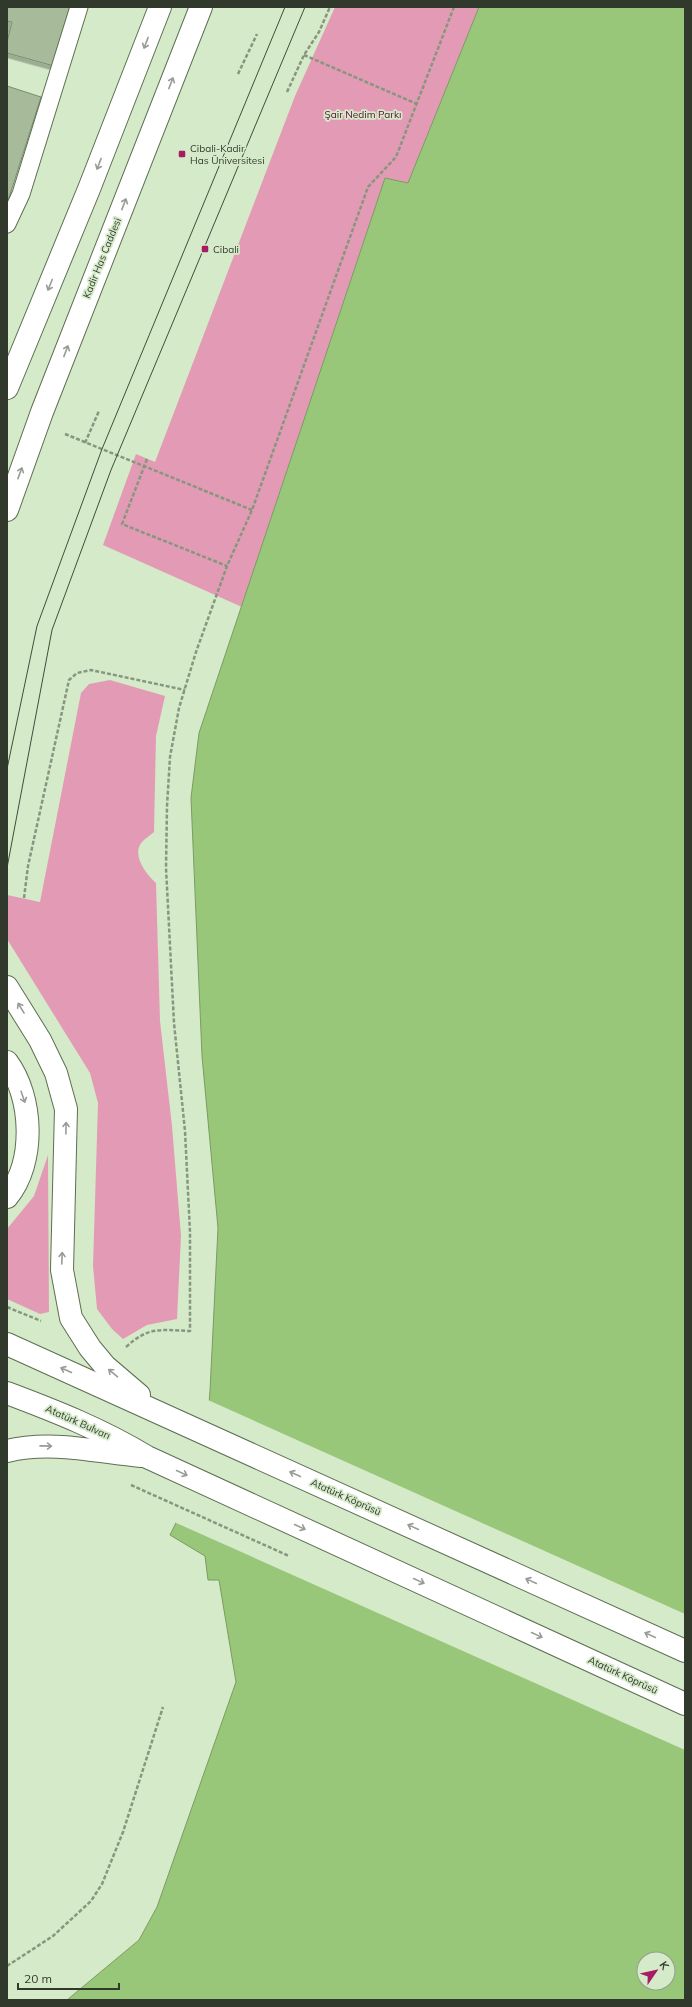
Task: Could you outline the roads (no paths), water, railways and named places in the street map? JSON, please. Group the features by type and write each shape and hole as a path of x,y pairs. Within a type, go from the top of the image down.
{"main road":[{"path":"7,388 89,189 160,7"},
{"name":"Kadir Has Caddesi","path":"7,510 42,412 201,7"},
{"path":"7,987 20,1006 53,1066 66,1109 62,1270 71,1318 90,1348 105,1366 164,1416"},
{"path":"7,1062 14,1071 26,1105 29,1133 23,1166 7,1197"},
{"name":"Atatürk Köprüsü","path":"7,1344 112,1390 164,1416 361,1503 685,1651"},
{"name":"Atatürk Bulvarı","path":"7,1393 52,1410 121,1441 147,1457"},
{"path":"7,1451 42,1446 147,1457"},
{"name":"Atatürk Köprüsü","path":"147,1457 685,1704"}],"lane":[{"path":"7,224 20,194 79,7"}],"tram line":[{"path":"7,769 37,626 102,449 285,7"},
{"path":"7,868 52,630 111,470 305,7"}],"place":[{"name":"Cibali-Kadir Has Üniversitesi","path":"182,154"},
{"name":"Cibali","path":"205,249"}],"park label":[{"name":"Şair Nedim Parkı","path":"363,114"}]}
